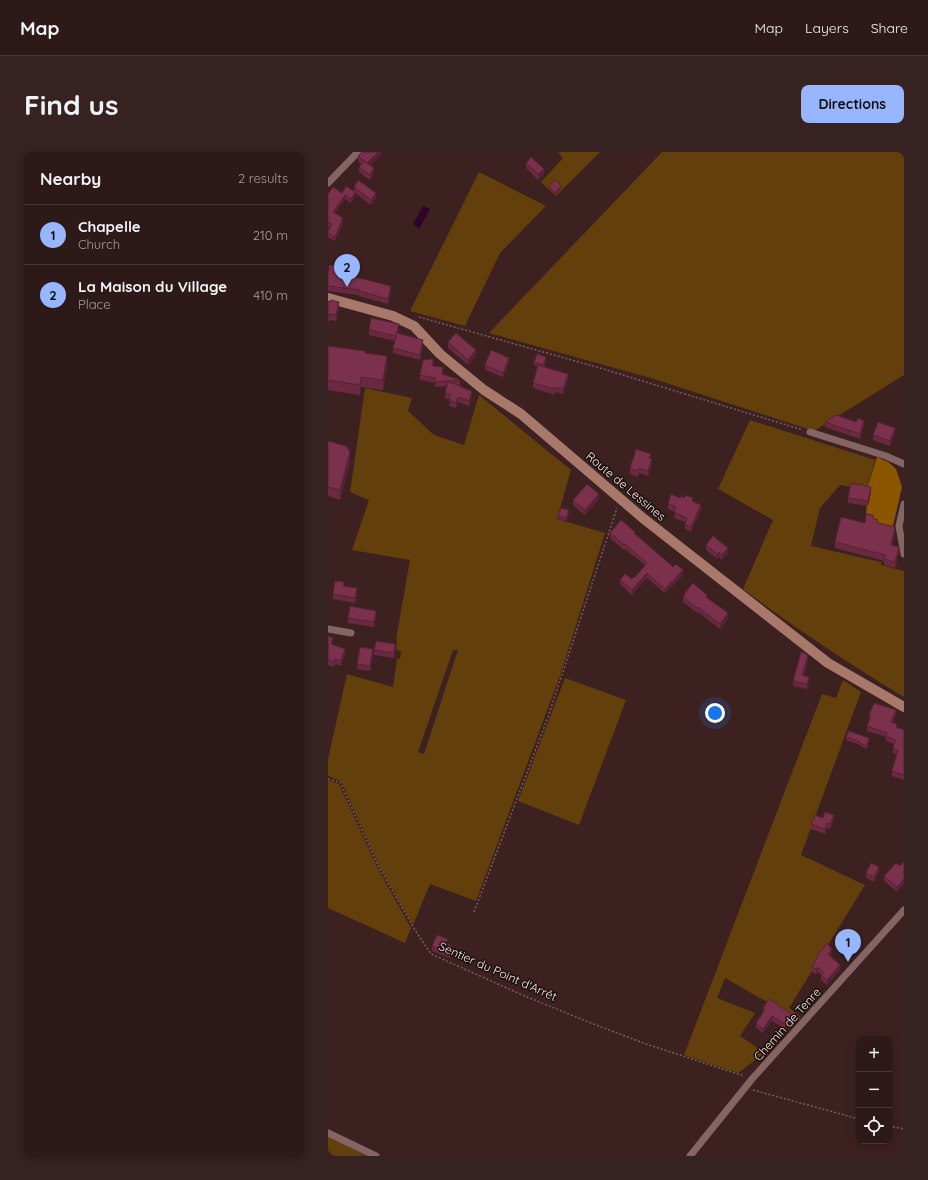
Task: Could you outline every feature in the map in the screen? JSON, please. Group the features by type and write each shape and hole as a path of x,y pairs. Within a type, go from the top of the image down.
{"main road":[{"name":"Route de Lessines","path":"328,298 393,316 414,326 440,354 484,390 521,414 620,499 828,663 904,707"}],"street":[{"path":"328,182 358,152"},
{"path":"810,432 886,456 904,464"},
{"path":"904,504 899,526 904,554"},
{"path":"328,629 351,633"},
{"name":"Chemin de Tenre","path":"690,1156 752,1079 904,910"},
{"path":"328,1133 376,1156"}],"path":[{"path":"425,319 600,368 810,432"},
{"path":"474,912 548,717 620,499"},
{"name":"Sentier du Point d'Arrêt","path":"328,779 340,782 378,868 431,954 526,997 646,1044 752,1079"},
{"path":"745,1088 856,1118"},
{"path":"892,1127 904,1129"}],"shaded area":[{"path":"558,152 600,152 556,196 541,182 563,158"},
{"path":"662,152 904,152 904,375 814,431 654,379 489,333"},
{"path":"479,172 546,206 500,253 465,326 410,311"},
{"path":"423,206 430,209 419,229 413,224"},
{"path":"365,388 412,398 408,411 434,435 464,445 479,395 571,470 557,519 605,533 560,676 476,901 430,884 413,925 380,868 341,781 328,776 328,759 347,674 393,687 397,658 400,659 401,651 396,650 396,639 410,560 352,550 369,500 350,492","holes":["453,650 458,650 424,754 418,752"]},
{"path":"750,420 875,460 867,489 840,485 820,508 811,546 881,562 881,565 904,571 904,697 822,645 743,589 773,520 718,489"},
{"path":"877,457 888,462 896,469 902,487 892,530 866,524 867,489"},
{"path":"565,678 626,700 579,825 518,801"},
{"path":"843,680 861,692 801,855 865,885 789,1008 801,1017 798,1021 725,978 717,998 755,1013 740,1036 765,1053 738,1073 684,1055 822,694 836,698"},
{"path":"328,780 339,784 378,869 411,928 405,943 328,908"},
{"path":"328,1137 367,1156 328,1156"}],"building":[{"path":"362,152 378,152 367,163 358,156"},
{"path":"531,157 544,169 538,174 526,163"},
{"path":"364,161 374,168 370,175 359,167"},
{"path":"358,180 376,193 371,200 354,187"},
{"path":"555,180 561,186 555,193 549,186"},
{"path":"346,186 355,192 351,199 345,195 333,212 343,218 335,237 328,233 332,224 328,222 328,194 333,187 342,193"},
{"path":"329,265 338,266 338,274 391,286 388,299 359,291 360,290 328,286"},
{"path":"331,300 339,302 336,315 329,314 328,319 328,301 331,302"},
{"path":"371,318 399,324 396,336 369,330"},
{"path":"397,333 423,340 420,355 393,348"},
{"path":"456,333 476,350 468,360 448,342"},
{"path":"328,346 365,351 365,353 387,356 383,380 361,377 360,385 328,380"},
{"path":"491,350 509,358 503,373 485,365"},
{"path":"537,354 546,357 543,365 534,362"},
{"path":"433,359 433,366 443,367 442,374 460,380 435,382 435,378 420,375 423,360"},
{"path":"538,365 568,374 563,389 556,387 555,389 533,383"},
{"path":"448,382 472,391 469,401 458,397 456,403 449,400 451,394 445,393"},
{"path":"836,415 856,422 858,418 864,421 860,434 825,422"},
{"path":"878,422 895,428 890,441 873,435"},
{"path":"328,441 346,446 350,452 340,490 328,487"},
{"path":"636,449 651,454 649,458 652,459 648,471 639,468 638,471 630,468"},
{"path":"851,483 871,487 868,501 848,498"},
{"path":"587,484 599,494 585,510 573,500"},
{"path":"671,494 680,498 681,496 684,498 686,495 693,498 692,501 701,505 691,527 685,524 687,518 674,512 676,507 668,504"},
{"path":"561,508 569,510 566,518 558,516"},
{"path":"866,514 873,515 873,519 877,519 878,523 895,527 891,545 899,547 895,562 884,559 885,555 835,542 841,517 865,523"},
{"path":"621,520 673,567 676,564 683,570 665,589 647,573 632,590 620,580 625,574 632,579 633,577 634,578 647,563 610,533"},
{"path":"713,536 728,548 722,555 719,552 717,554 706,545"},
{"path":"335,581 344,582 343,586 357,588 355,598 333,594"},
{"path":"693,583 707,595 706,597 728,613 720,624 683,597"},
{"path":"350,606 376,611 374,622 348,618"},
{"path":"328,636 333,638 331,644 345,649 341,661 335,659 334,662 328,660"},
{"path":"376,641 395,644 394,653 374,650"},
{"path":"360,647 373,649 370,666 357,664"},
{"path":"801,652 808,655 802,675 809,677 807,684 793,681"},
{"path":"874,703 896,710 891,722 897,724 896,727 904,730 904,775 892,771 898,750 893,749 895,740 886,736 887,733 867,726 871,716 869,715"},
{"path":"849,731 869,738 867,746 846,737"},
{"path":"825,812 834,815 830,824 827,823 825,829 811,824 815,815 823,818"},
{"path":"903,862 904,879 897,887 884,876 896,863 900,866"},
{"path":"871,863 879,867 874,877 866,873"},
{"path":"437,935 448,939 446,943 452,946 450,953 432,946"},
{"path":"827,943 832,949 828,954 840,965 827,980 821,975 823,972 818,967 816,969 812,967"},
{"path":"769,999 792,1014 785,1024 772,1016 763,1029 756,1023 765,1010 763,1008"}],"place":[{"name":"La Maison du Village","path":"347,287"},
{"name":"Chapelle","path":"848,962"}]}
